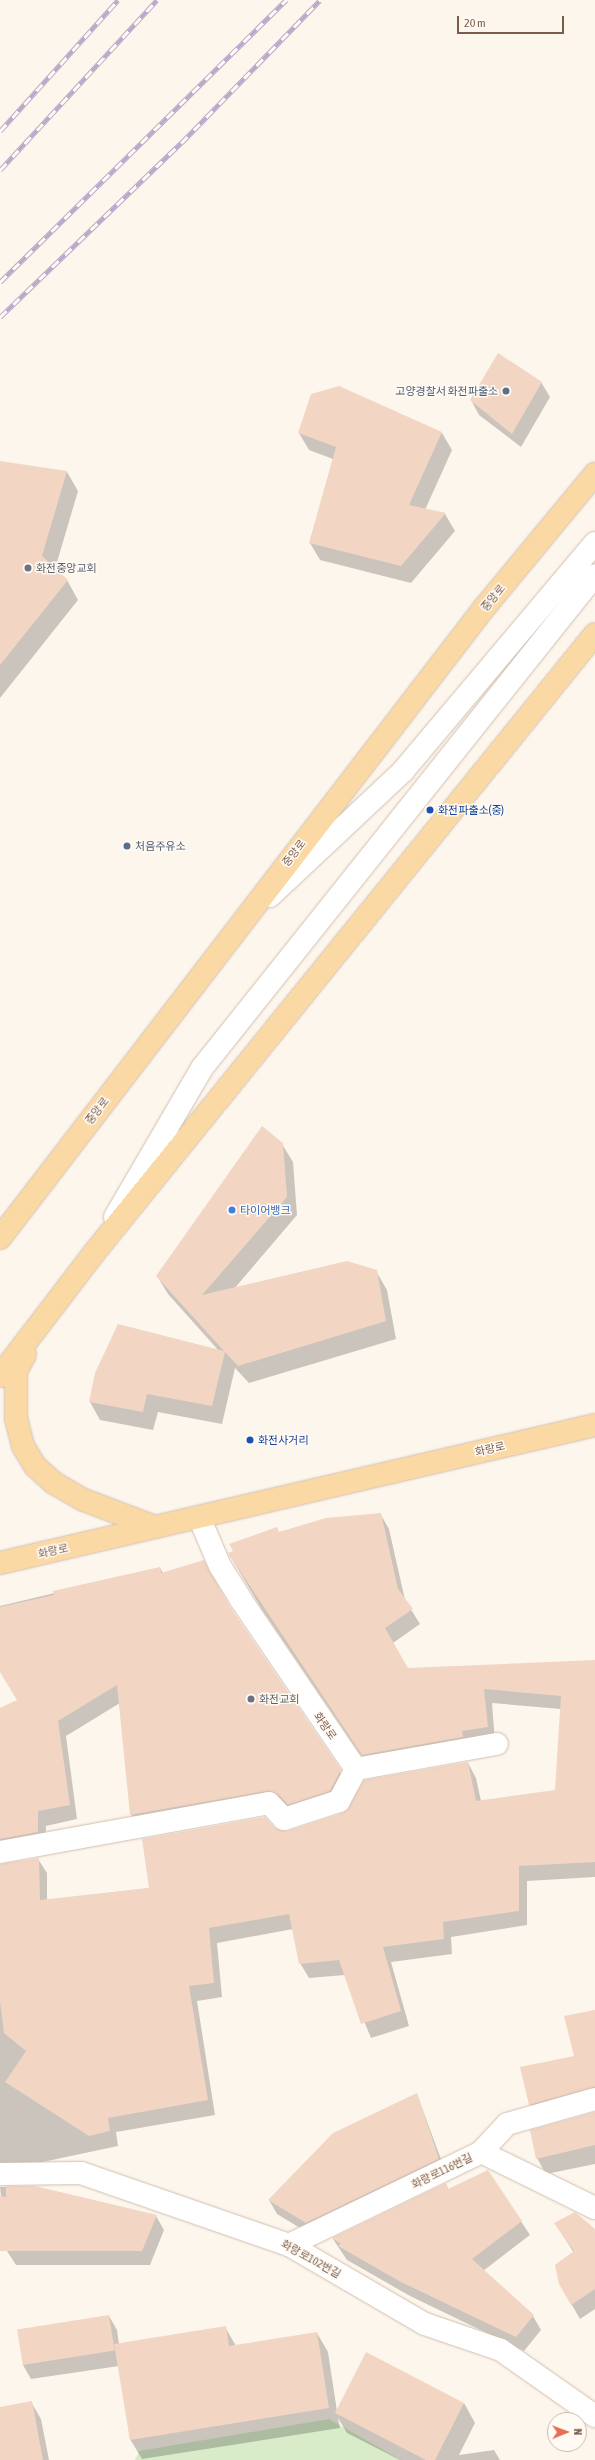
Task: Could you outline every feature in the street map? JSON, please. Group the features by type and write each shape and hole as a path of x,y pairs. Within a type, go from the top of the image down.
{"main road":[{"name":"중앙로","path":"0,1238 234,931 484,608 595,474"},
{"path":"0,1376 94,1253 595,634"},
{"path":"51,1311 16,1371 16,1418 23,1446 35,1466 54,1483 114,1514 156,1527"},
{"name":"화랑로","path":"0,1563 595,1425"}],"street":[{"path":"234,931 403,771 595,543"},
{"path":"94,1253 202,1068 595,575"},
{"name":"화랑로","path":"199,1517 220,1566 241,1600 356,1769"},
{"path":"0,1852 269,1803 284,1819 339,1801 356,1769 498,1744"},
{"path":"481,2152 507,2124 595,2099"},
{"name":"화랑로116번길","path":"289,2245 481,2152 595,2208"},
{"name":"화랑로102번길","path":"0,2174 81,2173 289,2245 425,2324 501,2350 595,2416"}],"green space":[{"path":"329,2419 401,2460 135,2460 139,2451"}],"building":[{"name":"고양경찰서 화전파출소","path":"498,353 542,382 512,434 470,400"},
{"path":"339,386 442,432 409,505 446,513 401,566 309,543 336,447 298,433 311,394"},
{"name":"화전중앙교회","path":"0,461 67,471 42,556 68,580 0,665"},
{"path":"262,1126 283,1143 287,1197 202,1295 347,1261 377,1270 386,1321 238,1366 225,1352 212,1406 147,1394 143,1412 89,1402 95,1373 118,1324 224,1351 156,1276"},
{"path":"381,1513 398,1589 413,1609 385,1628 408,1668 595,1660 595,1862 519,1866 519,1911 443,1922 444,1939 383,1947 401,2011 361,2024 339,1960 299,1964 289,1914 209,1928 214,1983 189,1986 208,2100 108,2118 110,2131 89,2136 5,2082 26,2051 4,2033 0,2002 0,1864 39,1858 40,1900 149,1888 142,1839 265,1817 275,1828 288,1831 343,1813 364,1780 468,1762 476,1801 555,1790 561,1696 484,1689 488,1727 462,1731 463,1737 362,1755 228,1553 233,1551 229,1544 277,1527 279,1532 326,1518"},
{"path":"204,1560 230,1607 341,1770 330,1791 288,1805 278,1794 267,1791 130,1815 117,1685 58,1721 70,1805 38,1811 38,1832 0,1839 0,1708 17,1700 0,1672 0,1607 54,1595 53,1591 160,1567 161,1573"},
{"path":"595,2010 595,2087 529,2105 520,2067 574,2056 564,2016"},
{"path":"417,2093 439,2159 306,2223 268,2200 333,2133"},
{"path":"595,2112 595,2145 536,2159 530,2130"},
{"path":"488,2170 522,2221 472,2259 534,2315 516,2337 401,2282 338,2246 341,2244 332,2238 446,2183 448,2189"},
{"path":"6,2186 35,2186 157,2215 142,2251 0,2251 0,2196 6,2197"},
{"path":"575,2212 595,2229 595,2289 571,2305 559,2284 555,2265 574,2251 554,2223"},
{"path":"109,2315 115,2351 23,2365 17,2330"},
{"path":"226,2326 229,2346 317,2332 329,2408 130,2440 114,2344"},
{"path":"366,2352 464,2403 435,2460 426,2460 335,2413"},
{"path":"32,2401 43,2460 0,2460 0,2407"}],"railway":[{"path":"0,131 118,0"},
{"path":"0,170 157,0"},
{"path":"0,282 286,0"},
{"path":"0,317 181,143 320,0"}],"place":[{"name":"고양경찰서 화전파출소","path":"506,391"},
{"name":"화전중앙교회","path":"28,568"},
{"name":"화전파출소(중)","path":"430,810"},
{"name":"처음주유소","path":"127,846"},
{"name":"타이어뱅크","path":"232,1210"},
{"name":"화전사거리","path":"250,1440"},
{"name":"화전교회","path":"251,1699"}]}
